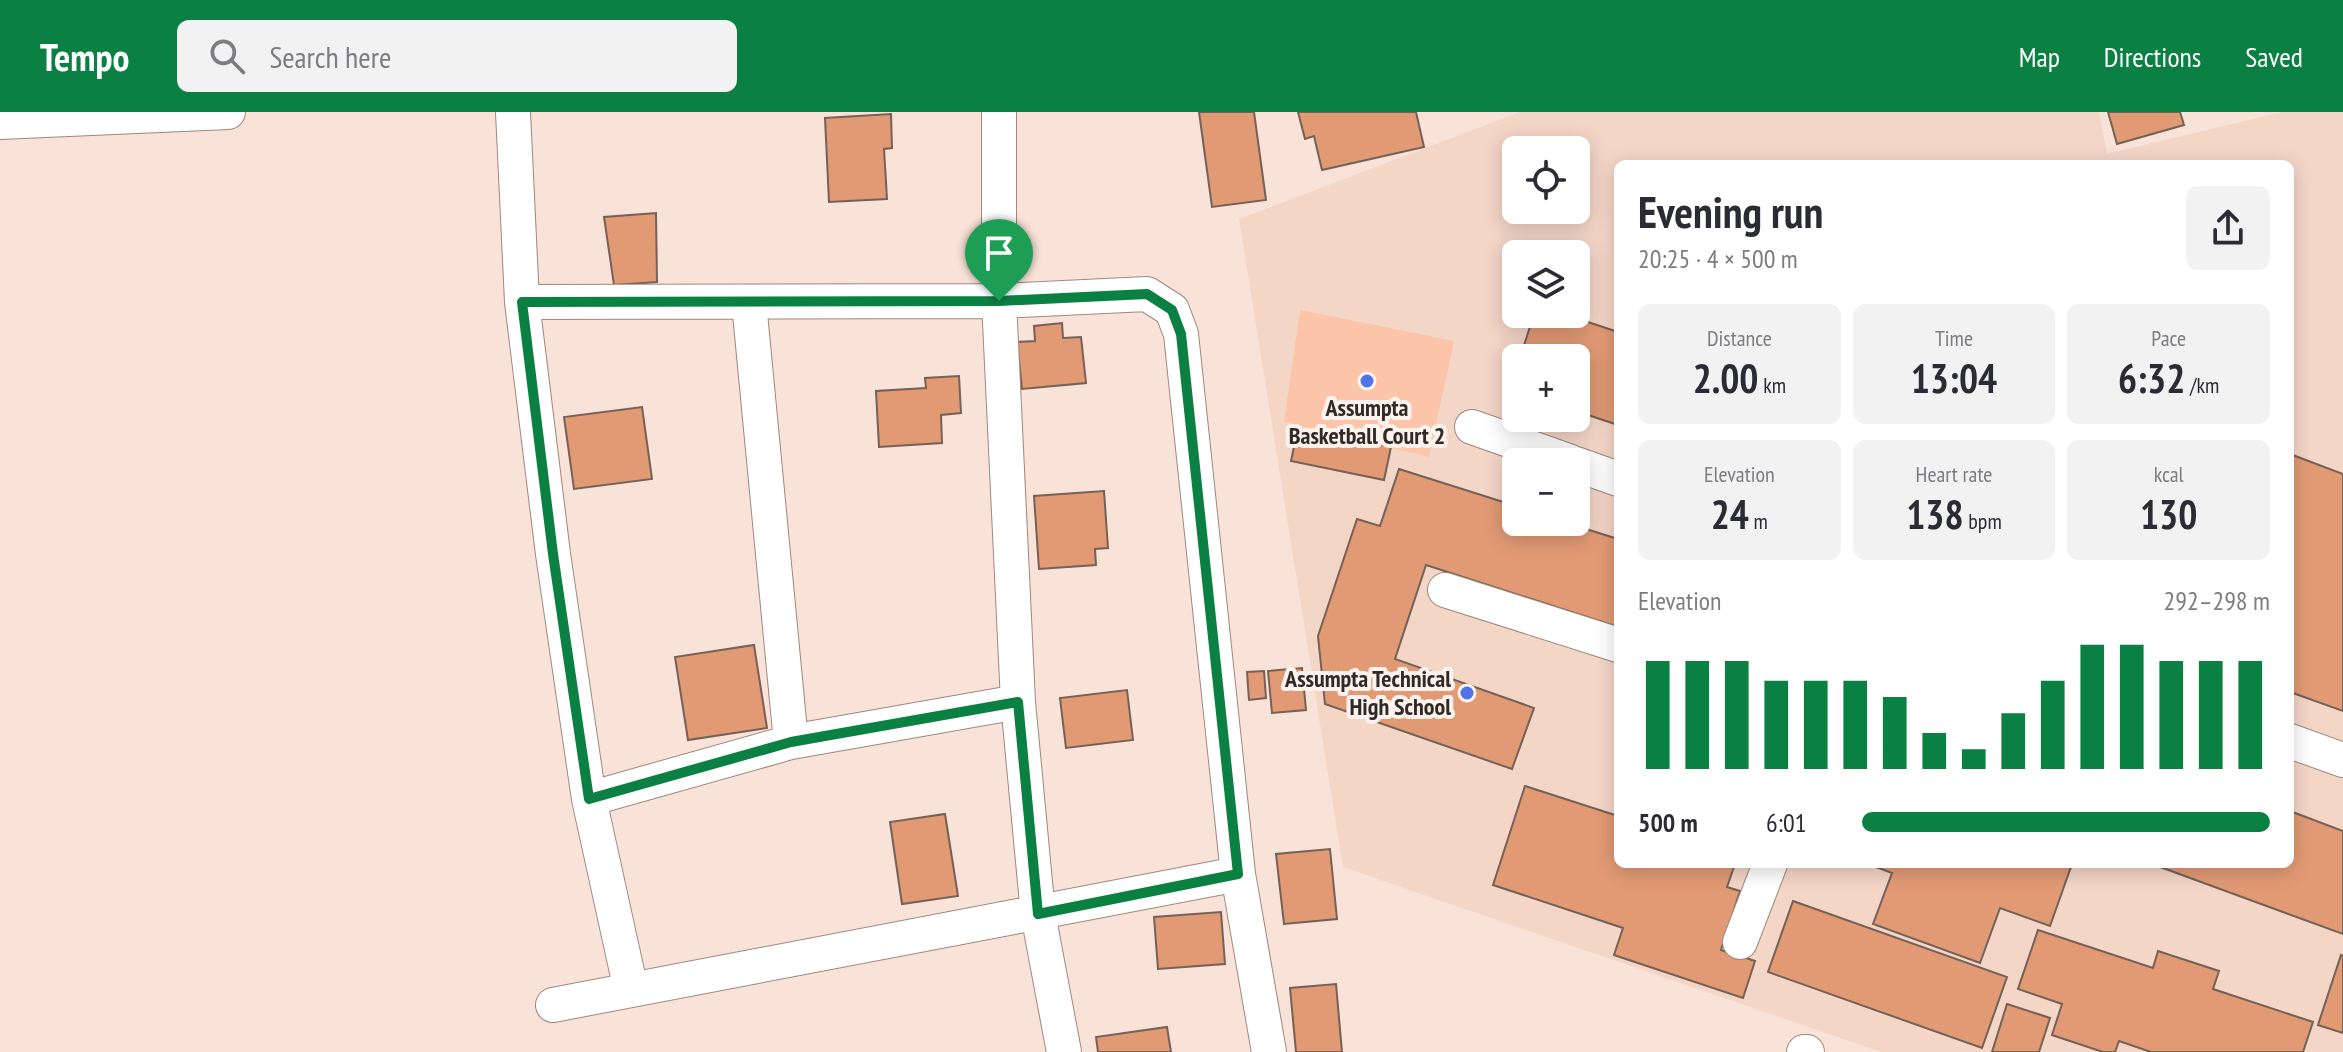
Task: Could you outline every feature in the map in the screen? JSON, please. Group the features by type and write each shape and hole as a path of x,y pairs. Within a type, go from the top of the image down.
{"street":[{"path":"0,122 228,112"},
{"path":"513,112 522,302 553,554 589,799 631,990"},
{"path":"999,112 999,301 1018,702 1038,914 1064,1052"},
{"path":"522,302 999,301 1147,294 1172,310 1181,334 1238,874 1269,1052"},
{"path":"749,303 791,742"},
{"path":"1472,427 1532,448"},
{"path":"1590,469 1614,478"},
{"path":"1445,590 1614,644"},
{"path":"589,799 791,742 1018,702"},
{"path":"2294,742 2343,760"},
{"path":"1740,942 1768,868"},
{"path":"553,1005 1238,874"}],"shaded area":[{"name":"Assumpta Technical High School","path":"1520,112 2099,112 2107,154 2282,112 2343,112 2343,1052 1881,1052 1343,867 1239,219"},
{"name":"Assumpta Basketball Court 2","path":"1300,310 1454,341 1429,457 1284,422"}],"building":[{"path":"1199,112 1254,112 1266,200 1212,207"},
{"path":"1298,112 1416,112 1424,147 1322,170 1314,136 1305,139"},
{"path":"2108,112 2180,112 2184,125 2117,144"},
{"path":"891,114 892,148 884,149 887,199 829,202 825,118"},
{"path":"656,213 657,282 614,285 604,217"},
{"path":"1062,323 1063,338 1081,337 1086,383 1022,389 1017,342 1035,341 1034,326"},
{"path":"1590,323 1614,331 1614,424 1590,416 1590,344 1524,344 1530,328 1590,328"},
{"path":"959,376 961,413 941,415 942,443 879,447 876,391 926,388 925,378"},
{"path":"642,407 652,479 574,489 564,417"},
{"path":"1298,428 1391,447 1384,480 1291,461"},
{"path":"2294,456 2343,474 2343,711 2294,693"},
{"path":"1399,469 1502,502 1502,536 1590,536 1590,530 1614,538 1614,626 1426,565 1395,659 1534,708 1512,769 1325,704 1318,636 1357,519 1380,526"},
{"path":"1104,491 1108,548 1095,549 1096,565 1039,569 1034,496"},
{"path":"754,645 767,728 688,740 675,657"},
{"path":"1302,668 1306,710 1272,713 1268,671"},
{"path":"1264,671 1266,698 1249,700 1247,672"},
{"path":"1127,690 1133,740 1066,748 1060,698"},
{"path":"1525,786 1614,815 1614,868 1734,868 1727,887 1740,891 1721,950 1755,961 1743,998 1614,955 1623,928 1493,885"},
{"path":"2294,813 2343,831 2343,934 2163,868 2294,868"},
{"path":"945,814 958,896 902,904 890,822"},
{"path":"1330,849 1337,919 1284,924 1276,854"},
{"path":"1879,868 2071,868 2050,926 2000,908 1980,963 1873,924 1892,873"},
{"path":"1793,901 2007,977 1982,1048 1768,972"},
{"path":"1221,912 1225,964 1158,969 1154,917"},
{"path":"2038,930 2153,968 2158,951 2219,971 2213,989 2313,1022 2303,1052 2151,1052 2119,1041 2115,1052 2103,1052 2052,1035 2062,1004 2018,989"},
{"path":"2343,956 2343,1033 2318,1025"},
{"path":"1336,984 1342,1052 1296,1052 1290,988"},
{"path":"2007,1004 2050,1018 2039,1052 1992,1052"},
{"path":"1167,1027 1171,1052 1098,1052 1096,1037"}],"place":[{"name":"Assumpta Basketball Court 2","path":"1367,381"},
{"name":"Assumpta Technical High School","path":"1467,693"}],"route":[{"path":"1147,294 1172,310 1181,334 1238,874 1038,914 1018,702 791,742 589,799 553,554 522,302 999,301 1147,294"}]}
